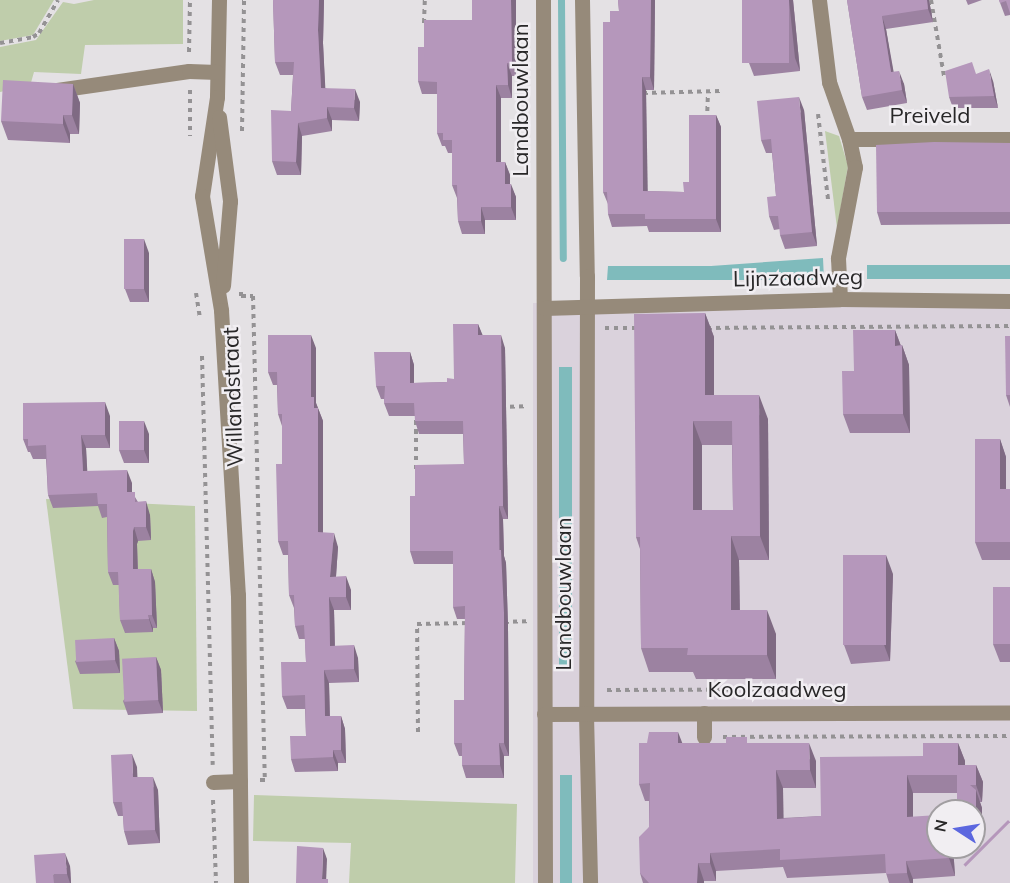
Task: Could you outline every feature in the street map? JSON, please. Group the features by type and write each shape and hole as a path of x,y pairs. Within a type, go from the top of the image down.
{"street":[{"name":"Willandstraat","path":"219,0 217,98 230,201 221,310"},
{"name":"Landbouwlaan","path":"543,0 545,883"},
{"name":"Landbouwlaan","path":"582,0 587,305 586,714 590,883"},
{"path":"819,0 829,82 849,139 855,167 838,258 840,300"},
{"path":"39,93 189,71 217,72"},
{"name":"Willandstraat","path":"217,98 202,196 221,310 238,595 241,883"},
{"name":"Preiveld","path":"849,139 1010,139"},
{"name":"Lijnzaadweg","path":"587,305 840,300 1010,301"},
{"path":"544,308 587,305"},
{"name":"Koolzaadweg","path":"544,714 1010,712"},
{"path":"704,713 704,737"},
{"path":"213,782 240,781"}],"path":[{"path":"0,42 33,37 39,33 58,0"},
{"path":"190,0 190,140"},
{"path":"242,143 244,0"},
{"path":"424,35 425,0"},
{"path":"931,0 944,76"},
{"path":"640,93 720,91"},
{"path":"707,128 708,93"},
{"path":"817,105 829,206"},
{"path":"195,282 201,328"},
{"name":"Willandstraat","path":"240,781 265,780 253,296 241,296 241,284"},
{"path":"700,328 1010,326"},
{"path":"604,328 640,328"},
{"path":"202,352 216,883"},
{"path":"493,407 526,406"},
{"path":"416,419 416,473"},
{"path":"494,622 527,621"},
{"path":"417,732 417,624 472,622"},
{"path":"607,690 837,689"},
{"path":"704,737 1010,736"}],"shaded area":[{"path":"1010,299 1010,883 533,883 533,303"}],"green space":[{"path":"0,0 54,0 33,35 0,41"},
{"path":"94,0 183,0 183,44 85,45 81,74 34,72 30,86 0,92 0,47 36,40 63,2 74,4"},
{"path":"825,131 839,136 848,166 837,228"},
{"path":"46,499 195,506 197,711 73,709"},
{"path":"254,795 517,804 515,883 349,883 351,843 253,841"}],"water":[{"path":"823,258 824,280 607,280 608,266 711,266"},
{"path":"867,265 1010,265 1010,279 867,279"},
{"path":"559,367 572,367 572,669 559,669"},
{"path":"560,775 572,775 572,883 560,883"}],"building":[{"path":"273,0 319,0 321,88 355,89 354,108 327,107 327,118 298,123 296,162 272,161 271,110 291,111 294,62 275,62"},
{"path":"472,0 511,0 512,64 507,63 508,85 496,85 496,162 505,162 505,184 511,184 511,207 481,207 481,221 458,221 457,185 452,185 452,140 443,140 443,133 437,133 437,82 418,81 418,47 424,47 424,20 472,20"},
{"path":"618,0 651,0 650,77 642,77 643,191 684,192 683,182 689,182 689,115 716,115 716,219 645,219 645,214 608,214 607,192 603,192 603,22 610,22 610,11 619,11"},
{"path":"742,0 789,0 789,63 742,63"},
{"path":"847,0 927,0 928,9 882,16 891,72 899,71 902,90 862,97"},
{"path":"999,0 1010,0 1010,13 1006,1 1000,3"},
{"path":"972,62 976,74 989,69 994,96 949,97 945,71"},
{"path":"3,80 73,84 72,115 63,115 63,124 1,121"},
{"path":"799,97 812,232 780,235 778,216 769,216 767,197 776,196 771,139 761,140 757,101"},
{"path":"934,142 1010,143 1010,212 877,212 876,145"},
{"path":"124,239 144,239 144,289 124,289"},
{"path":"705,313 705,395 759,395 760,536 731,536 731,610 767,610 767,655 687,655 688,648 641,648 640,537 636,537 634,314","holes":["693,421 732,421 733,510 693,510"]},
{"path":"453,324 478,324 478,335 501,335 503,506 499,506 499,550 501,550 504,613 504,743 499,743 500,765 462,765 462,743 454,743 454,700 464,700 465,606 453,607 453,551 410,551 410,496 415,496 415,465 464,464 463,421 415,421 414,403 384,403 385,386 376,386 374,352 410,352 410,383 447,382 447,378 454,379"},
{"path":"853,330 895,330 895,346 902,345 903,414 843,414 842,371 854,371"},
{"path":"268,335 311,335 311,397 314,397 314,408 318,408 318,532 334,533 330,577 346,576 346,597 329,597 330,646 354,645 354,669 324,670 325,716 341,716 341,750 333,750 333,757 291,759 290,736 306,736 305,695 282,696 281,662 306,662 304,625 295,626 294,595 289,595 288,541 278,541 276,464 282,464 282,414 278,414 277,372 268,372"},
{"path":"1005,336 1010,336 1010,395 1006,395"},
{"path":"105,402 105,435 81,435 83,471 127,470 127,492 135,492 135,502 146,501 146,527 134,527 133,531 133,569 151,569 152,615 148,615 149,619 120,620 118,572 108,572 107,504 98,504 97,493 48,495 46,445 28,446 28,439 23,439 23,403"},
{"path":"119,421 144,421 144,450 119,450"},
{"path":"975,439 1000,439 1000,489 1010,489 1010,542 975,542"},
{"path":"843,555 886,555 886,645 843,645"},
{"path":"993,587 1010,587 1010,644 993,644"},
{"path":"114,638 115,660 76,662 75,640"},
{"path":"156,657 158,700 124,702 122,659"},
{"path":"649,732 678,732 678,743 726,743 726,737 747,737 747,743 809,743 810,770 776,770 777,819 821,816 820,757 923,756 923,743 958,743 958,765 976,765 976,785 970,785 976,790 976,799 957,799 957,775 907,775 907,817 926,816 926,859 935,859 906,861 907,873 886,874 885,854 780,860 780,849 710,853 710,863 698,863 697,883 649,883 640,873 639,837 649,827 650,783 639,784 639,743 647,743"},
{"path":"132,754 133,777 153,777 155,830 124,831 122,802 113,802 111,755"},
{"path":"1008,820 1010,822 986,846 986,842"},
{"path":"297,846 323,848 322,879 328,879 328,883 296,883"},
{"path":"65,853 67,874 53,874 54,883 36,883 34,855"},
{"path":"969,859 973,859 966,867 963,865"}],"waterway":[{"path":"561,0 563,258"}]}
